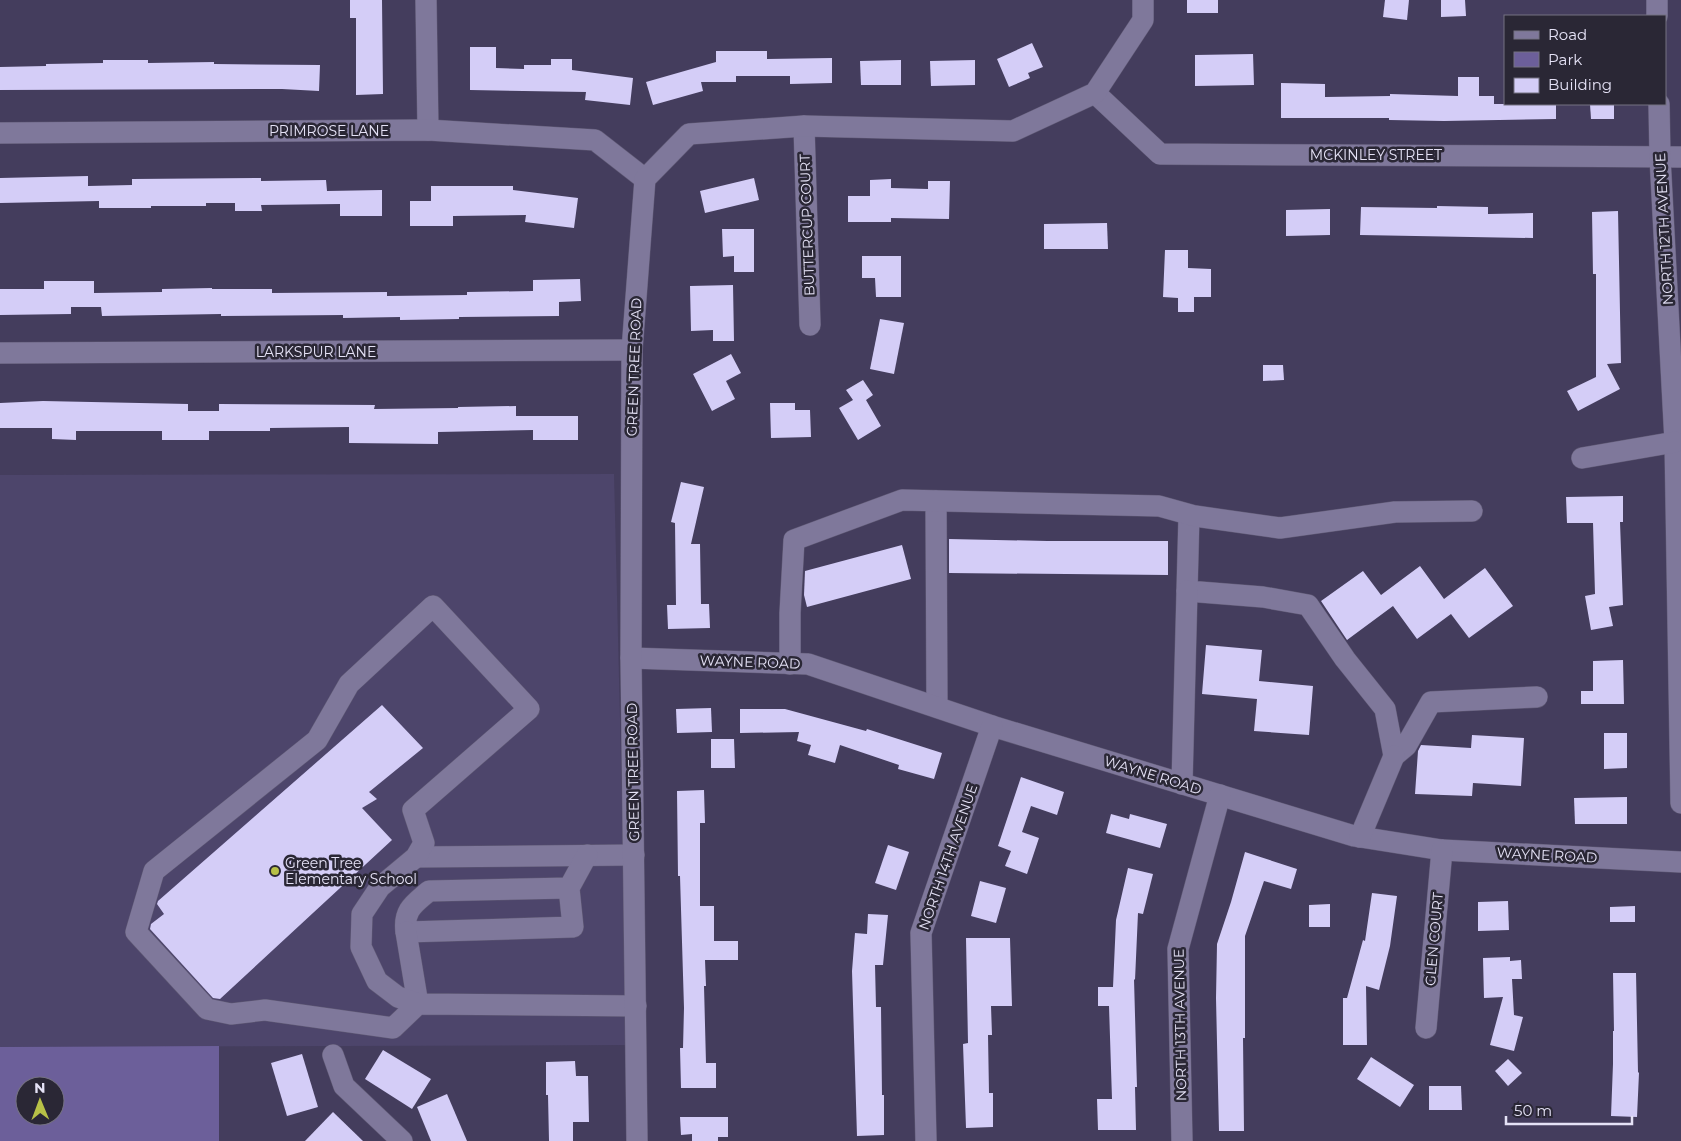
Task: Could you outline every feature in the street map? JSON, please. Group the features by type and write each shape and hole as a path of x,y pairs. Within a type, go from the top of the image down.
{"street":[{"path":"426,0 428,130"},
{"path":"645,179 689,134 804,126 1013,131 1095,93 1143,20 1143,0"},
{"path":"1657,0 1657,15"},
{"name":"MCKINLEY STREET","path":"1095,93 1160,154 1671,157"},
{"name":"NORTH 12TH AVENUE","path":"1659,105 1671,157 1681,803"},
{"name":"BUTTERCUP COURT","path":"804,126 810,325"},
{"name":"PRIMROSE LANE","path":"0,133 428,130 595,140 645,179"},
{"name":"GREEN TREE ROAD","path":"637,1141 631,658 632,350 645,179"},
{"name":"LARKSPUR LANE","path":"0,353 632,350"},
{"path":"1582,458 1674,442"},
{"path":"790,664 790,613 794,540 902,500 1159,506 1189,514 1280,528 1395,512 1472,511"},
{"path":"936,501 937,707"},
{"path":"1182,784 1189,514"},
{"path":"1187,591 1263,597 1308,605 1345,659 1386,709 1394,756"},
{"path":"418,1004 393,1028 265,1010 231,1014 207,1009 136,932 154,871 317,740 349,684 433,606 529,709 413,810 424,843 416,857 380,887 362,914 361,947 377,981 398,998 418,1004 636,1006"},
{"name":"WAYNE ROAD","path":"631,658 808,664 992,726 1360,837 1442,850 1681,862"},
{"path":"1360,837 1394,756 1406,746 1431,702 1537,698"},
{"name":"NORTH 14TH AVENUE","path":"926,1141 921,933 992,726"},
{"name":"NORTH 13TH AVENUE","path":"1182,1141 1178,949 1220,795"},
{"name":"GLEN COURT","path":"1426,1028 1442,850"},
{"path":"406,932 573,927 569,888 587,855"},
{"path":"416,857 634,855"},
{"path":"418,1004 405,922 409,908 429,891 569,888"},
{"path":"333,1055 344,1086 402,1141"}],"shaded area":[{"path":"614,474 628,1045 0,1047 0,475"}],"green space":[{"path":"219,1046 219,1141 0,1141 0,1047"}],"building":[{"path":"350,0 382,0 383,94 356,95 356,18 350,18"},
{"path":"1187,0 1218,0 1218,13 1187,13"},
{"path":"1385,0 1409,0 1407,20 1383,17"},
{"path":"1441,0 1465,0 1466,16 1441,17"},
{"path":"1032,43 1043,67 1028,73 1030,78 1009,87 997,59"},
{"path":"470,47 496,47 496,68 524,69 524,65 551,65 551,59 572,59 572,70 633,78 630,105 585,100 586,92 470,90"},
{"path":"716,51 767,51 767,59 832,58 832,83 790,84 790,76 736,76 736,82 701,82 703,91 653,105 646,82 716,62"},
{"path":"1253,54 1254,85 1195,86 1195,55"},
{"path":"103,60 148,60 148,63 214,62 214,64 320,65 319,91 282,89 0,90 0,67 103,63"},
{"path":"901,60 901,85 861,85 860,61"},
{"path":"975,60 975,85 931,86 930,61"},
{"path":"1458,77 1479,77 1479,96 1494,96 1494,104 1556,105 1556,119 1444,121 1389,120 1389,118 1281,118 1281,83 1325,84 1325,97 1390,96 1390,94 1458,96"},
{"path":"1590,105 1614,105 1614,119 1591,119"},
{"path":"88,176 88,186 132,185 132,179 261,178 261,181 326,180 327,191 382,190 382,216 340,216 340,204 261,205 262,211 235,211 235,203 206,203 206,206 99,208 99,201 0,203 0,178"},
{"path":"754,178 759,200 705,213 700,191"},
{"path":"891,179 891,188 928,189 928,181 950,181 949,219 891,218 891,222 848,222 848,196 870,196 870,180"},
{"path":"431,186 513,186 513,190 578,198 574,228 525,222 526,215 453,216 453,226 410,226 410,201 431,201"},
{"path":"1437,206 1488,207 1488,214 1533,213 1533,238 1360,235 1361,207 1437,208"},
{"path":"1330,209 1330,235 1286,236 1286,210"},
{"path":"1618,211 1621,363 1607,364 1620,389 1578,411 1567,391 1596,377 1596,274 1593,274 1592,212"},
{"path":"1107,223 1108,249 1044,249 1044,224"},
{"path":"722,229 754,229 754,272 734,272 734,256 723,257"},
{"path":"1165,250 1188,250 1188,268 1211,269 1211,297 1194,297 1194,312 1178,312 1178,298 1163,297"},
{"path":"862,256 901,256 901,297 876,297 875,278 862,278"},
{"path":"580,279 581,301 559,302 559,316 459,317 459,319 400,320 400,317 343,318 343,315 221,316 221,314 102,316 101,307 71,307 71,314 0,315 0,289 44,289 44,281 94,281 94,293 162,292 162,289 212,288 272,289 272,293 387,292 387,296 467,295 467,292 533,291 533,280"},
{"path":"733,285 734,341 713,341 713,330 691,331 690,286"},
{"path":"880,319 904,323 894,374 870,369"},
{"path":"731,354 741,373 726,381 735,399 712,411 693,374"},
{"path":"1263,365 1283,365 1284,380 1263,381"},
{"path":"863,380 873,395 866,400 881,426 858,440 839,408 853,400 846,390"},
{"path":"43,401 188,404 188,411 219,411 219,404 375,405 374,409 516,406 516,416 578,416 578,440 533,440 533,430 438,432 438,444 349,443 349,427 270,428 270,431 209,431 209,440 162,440 162,431 76,431 76,440 52,439 52,428 0,428 0,403"},
{"path":"770,403 795,403 795,410 810,410 811,437 771,438"},
{"path":"681,482 704,487 691,544 700,544 701,604 709,604 710,628 668,629 667,605 676,605 675,523 671,522"},
{"path":"1623,496 1623,522 1620,522 1623,605 1609,607 1613,626 1591,630 1585,596 1595,594 1593,523 1567,523 1566,497"},
{"path":"949,539 1168,541 1168,575 949,573"},
{"path":"902,545 911,579 807,607 804,595 805,571"},
{"path":"1420,566 1444,599 1485,568 1513,606 1469,638 1451,614 1417,639 1393,606 1347,640 1321,601 1363,571 1381,595"},
{"path":"1206,645 1262,650 1259,681 1313,686 1309,735 1254,731 1257,699 1202,694"},
{"path":"1623,660 1624,704 1581,704 1581,691 1593,691 1593,661"},
{"name":"Green Tree Elementary School","path":"382,705 423,748 369,792 377,799 362,808 392,840 220,999 213,998 150,929 151,924 164,914 157,904 158,901"},
{"path":"711,708 712,732 677,733 676,709"},
{"path":"740,709 785,709 866,731 867,729 942,753 934,779 898,769 899,765 840,745 835,763 808,755 811,745 797,741 799,732 740,733"},
{"path":"1604,733 1627,733 1627,768 1604,769"},
{"path":"1472,735 1524,738 1521,786 1473,783 1472,796 1415,794 1418,751 1421,745 1471,748"},
{"path":"711,739 734,739 735,768 711,768"},
{"path":"1021,777 1064,792 1057,815 1031,806 1022,832 1039,838 1027,874 1005,866 1011,851 998,846"},
{"path":"704,790 705,823 700,823 700,906 714,906 714,941 738,941 738,960 705,960 706,1063 716,1063 716,1088 681,1088 680,1048 683,1048 684,1008 680,876 678,876 677,791"},
{"path":"1627,797 1627,824 1575,824 1574,798"},
{"path":"1111,814 1129,819 1130,814 1167,824 1160,848 1106,833"},
{"path":"888,845 909,852 896,890 875,883"},
{"path":"1245,852 1297,869 1291,889 1264,881 1245,936 1244,1131 1219,1131 1216,998 1217,944"},
{"path":"1128,868 1153,874 1143,914 1138,913 1134,979 1137,1087 1135,1087 1136,1130 1098,1130 1097,1099 1112,1099 1109,1006 1098,1006 1098,987 1113,987 1116,920"},
{"path":"980,881 1006,888 996,923 971,916"},
{"path":"1372,893 1397,896 1390,946 1379,990 1366,986 1367,1045 1343,1045 1343,998 1347,998 1363,940 1365,941"},
{"path":"1508,901 1509,930 1478,931 1478,902"},
{"path":"1330,904 1330,927 1309,927 1309,905"},
{"path":"1635,906 1635,922 1610,922 1610,907"},
{"path":"868,914 888,915 883,965 875,965 876,1007 881,1007 884,1135 857,1136 852,971 855,933 867,934"},
{"path":"966,938 1010,938 1012,1006 991,1006 992,1035 988,1035 989,1093 993,1093 993,1127 966,1128 963,1044 968,1043"},
{"path":"1510,957 1510,961 1521,960 1522,979 1512,979 1514,1015 1523,1017 1514,1051 1490,1045 1503,997 1484,998 1483,958"},
{"path":"1613,973 1636,973 1639,1073 1637,1117 1611,1116 1614,1031"},
{"path":"383,1050 431,1079 412,1109 365,1079"},
{"path":"302,1054 318,1107 287,1116 271,1063"},
{"path":"1371,1057 1414,1085 1400,1107 1357,1079"},
{"path":"1508,1059 1522,1073 1508,1086 1495,1071"},
{"path":"575,1061 576,1076 588,1076 589,1122 573,1122 573,1141 549,1141 546,1062"},
{"path":"1429,1086 1461,1086 1462,1110 1429,1110"},
{"path":"447,1094 467,1141 431,1141 417,1107"},
{"path":"333,1112 363,1141 305,1141"},
{"path":"680,1117 728,1117 728,1137 718,1137 718,1141 692,1141 692,1134 681,1135"}],"place":[{"name":"Green Tree Elementary School","path":"275,871"}]}
